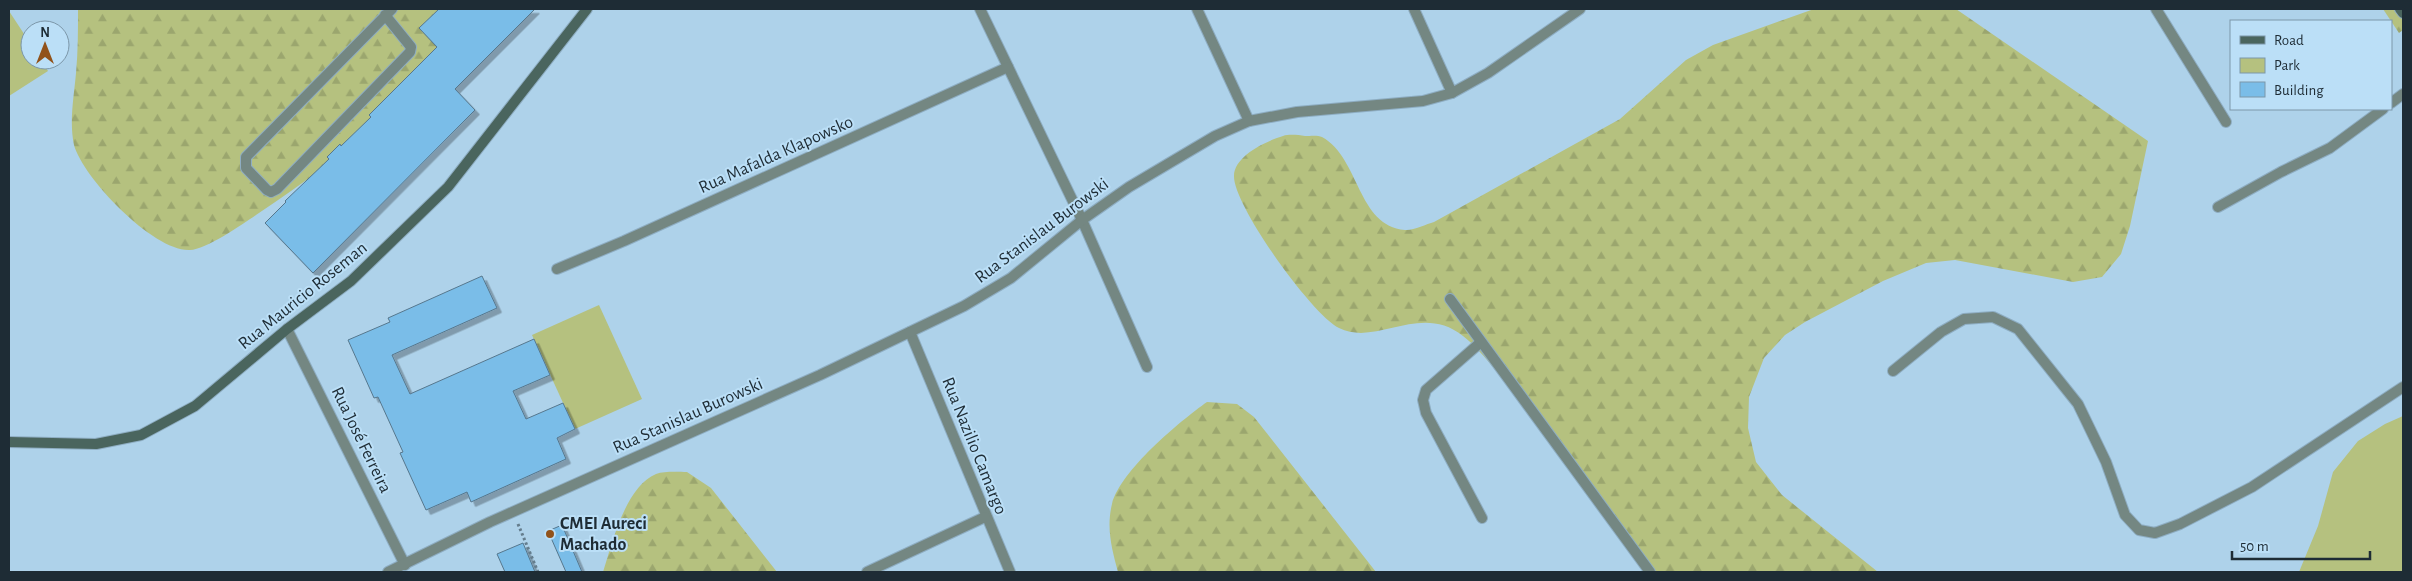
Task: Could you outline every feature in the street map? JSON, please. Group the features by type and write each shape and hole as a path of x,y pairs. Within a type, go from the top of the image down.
{"main road":[{"name":"Rua Mauricio Roseman","path":"9,442 96,444 141,435 195,406 287,329 351,281 448,187 588,9"},
{"path":"2400,9 2403,13"}],"street":[{"path":"980,9 1082,220 1147,367"},
{"path":"1197,9 1250,121"},
{"path":"1414,9 1452,92"},
{"name":"Rua Stanislau Burowski","path":"388,572 512,512 964,306 1012,278 1082,220 1129,186 1215,136 1250,121 1297,112 1422,101 1452,92 1488,73 1580,9"},
{"path":"2156,9 2226,122"},
{"path":"389,12 411,47 410,52 277,189 271,192 266,190 246,168 246,157 389,12"},
{"name":"Rua Mafalda Klapowsko","path":"557,269 624,242 1008,67"},
{"path":"2392,102 2403,94"},
{"path":"2218,207 2281,172 2330,148 2382,110"},
{"path":"1450,299 1650,572"},
{"path":"1894,371 1942,332 1964,319 1993,317 2018,329 2078,404 2106,462 2124,515 2139,530 2155,533 2180,524 2252,487 2403,387"},
{"name":"Rua José Ferreira","path":"287,329 405,565"},
{"name":"Rua Nazilio Camargo","path":"910,332 985,517 1010,572"},
{"path":"1481,342 1426,390 1422,400 1426,413 1482,518"},
{"path":"867,572 985,517"}],"path":[{"path":"512,512 538,572"}],"green space":[{"path":"78,9 516,9 508,21 321,170 233,230 205,246 190,250 175,247 158,239 140,226 105,193 80,159 74,145 72,127"},
{"path":"1814,9 1956,9 2148,141 2130,226 2121,254 2102,277 2073,282 1955,260 1926,263 1883,281 1805,322 1785,335 1764,358 1749,397 1748,428 1756,462 1782,495 1878,572 1654,572 1498,373 1471,343 1447,327 1431,323 1368,332 1353,332 1339,328 1311,303 1276,258 1246,210 1237,190 1234,176 1235,169 1239,162 1252,150 1285,135 1320,136 1335,147 1377,217 1389,226 1405,230 1416,228 1434,222 1620,119 1686,60 1713,45"},
{"path":"2383,9 2403,9 2403,30 2399,33"},
{"path":"9,11 20,28 20,70 48,71 9,96"},
{"path":"599,305 642,399 575,429 532,335"},
{"path":"1207,402 1237,404 1254,417 1376,572 1118,572 1110,530 1110,513 1117,491 1138,462 1152,448"},
{"path":"2403,416 2403,572 2299,572 2318,526 2333,472 2358,441 2385,424"},
{"path":"687,472 711,488 777,572 603,572 621,517 636,491 645,481 656,474"}],"building":[{"path":"439,9 535,9 455,89 475,110 313,273 265,223 329,159 327,157 371,117 369,115 437,47 419,28"},
{"path":"482,276 497,308 392,355 410,394 534,339 550,375 513,391 526,419 563,403 575,429 557,438 566,459 471,502 467,492 426,510 400,453 403,452 378,397 374,398 348,340 390,322 388,318"},
{"path":"562,525 582,572 566,572 548,531"},
{"path":"523,543 535,572 505,572 497,554"}],"place":[{"name":"CMEI Aureci Machado","path":"550,534"}]}
